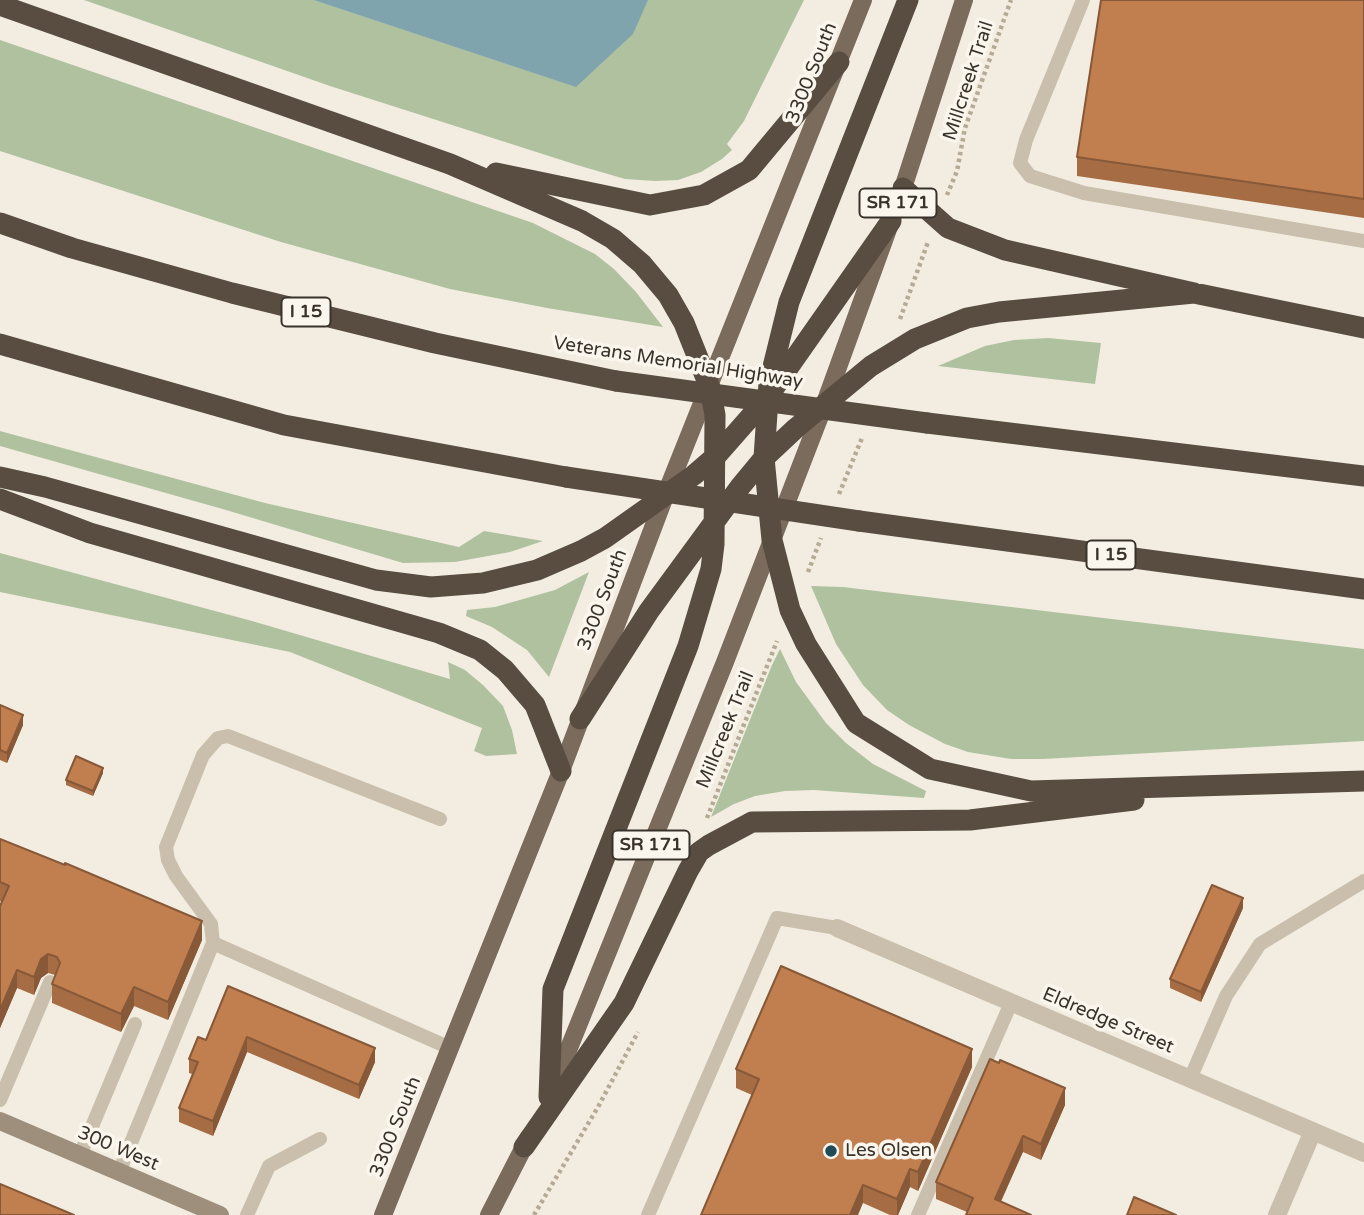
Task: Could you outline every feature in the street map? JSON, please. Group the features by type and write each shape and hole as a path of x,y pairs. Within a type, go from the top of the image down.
{"highway":[{"path":"908,0 789,302 774,354 767,398 764,458 772,540 790,610 806,645 856,723 930,769 1031,790 1364,781"},
{"path":"0,5 450,164 582,221 613,239 642,264 668,295 684,323 710,388 715,415 714,523 710,569 688,646 553,989 549,1097"},
{"path":"450,164 650,205 704,195 749,170 839,62"},
{"path":"903,188 948,228 1004,250 1194,293 1364,327"},
{"path":"0,477 45,487 376,580 431,587 483,583 537,570 605,538 716,456 767,398 891,221"},
{"name":"Veterans Memorial Highway","path":"0,223 72,247 232,293 435,343 616,381 927,423 1364,476"},
{"path":"580,719 649,611 764,458 825,403 890,353 942,327 967,318 999,312 1194,293"},
{"name":"I 15","path":"0,344 284,425 566,477 859,521 1364,589"},
{"path":"0,499 90,533 439,633 480,650 505,670 535,705 561,771"},
{"path":"524,1147 624,1003 699,852 752,822 970,820 1252,786"}],"main road":[{"name":"3300 South","path":"383,1215 561,771 665,496 863,0"},
{"name":"SR 171","path":"489,1215 549,1097 772,540 903,188 964,0"}],"street":[{"name":"Eldredge Street","path":"836,928 1364,1153"},
{"name":"300 West","path":"0,1121 219,1215"},
{"path":"1277,1215 1313,1131"}],"lane":[{"path":"1083,0 1026,140 1020,163 1030,176 1084,193 1364,241"},
{"path":"119,1172 213,943 211,924 172,868 166,847 203,755 218,738 228,736 440,819"},
{"path":"1190,1079 1226,996 1261,944 1364,881"},
{"path":"648,1215 777,918 836,928"},
{"path":"213,943 450,1048"},
{"path":"0,1100 50,982"},
{"path":"918,1215 1011,1003"},
{"path":"80,1156 135,1024"},
{"path":"247,1215 269,1166 320,1139"}],"path":[{"name":"Millcreek Trail","path":"957,171 965,128 1011,0"},
{"path":"906,302 921,259"},
{"name":"Millcreek Trail","path":"704,826 775,645"}],"green space":[{"path":"84,0 804,0 744,121 727,144 732,150 701,172 678,180 655,181 625,179 577,165 330,86"},
{"path":"0,40 533,223 595,254 614,269 663,327 450,289 281,242 0,151"},
{"path":"1048,338 1101,343 1095,384 938,366 985,346 1014,340"},
{"path":"0,431 265,503 459,547 484,531 543,541 510,552 455,562 403,563 0,446"},
{"path":"0,553 252,621 450,679 448,662 465,670 503,706 517,754 486,756 474,751 482,728 290,652 0,592"},
{"path":"589,572 549,677 527,650 492,627 466,616 467,610 495,607 555,590"},
{"path":"811,586 843,587 1364,649 1364,741 1043,759 1011,759 968,752 945,744 909,725 887,710 863,685 836,644"},
{"path":"780,649 796,682 826,723 873,764 926,791 924,798 814,790 785,791 755,796 711,817"}],"water":[{"path":"314,0 648,0 633,34 576,87"}],"building":[{"path":"1101,0 1364,0 1364,199 1077,157"},
{"path":"0,705 23,715 7,753 0,750"},
{"path":"76,756 103,768 93,791 66,780"},
{"path":"0,839 65,863 202,921 168,1002 134,987 121,1014 52,984 60,963 57,957 48,954 41,959 34,977 17,970 0,1010 0,906 9,886 0,882"},
{"path":"1212,885 1243,898 1201,992 1170,979"},
{"name":"Les Olsen","path":"781,966 972,1049 918,1172 910,1169 897,1199 863,1185 850,1215 701,1215 759,1079 736,1069"},
{"path":"228,986 375,1048 359,1085 247,1037 213,1121 179,1108 198,1062 189,1059 198,1037 206,1040"},
{"path":"990,1059 999,1063 1000,1060 1065,1088 1041,1144 1023,1136 995,1199 1031,1215 966,1215 973,1198 936,1182"},
{"path":"0,1184 74,1215 0,1215"},
{"path":"1134,1197 1176,1215 1127,1215"}],"place":[{"name":"Les Olsen","path":"831,1151"}]}
